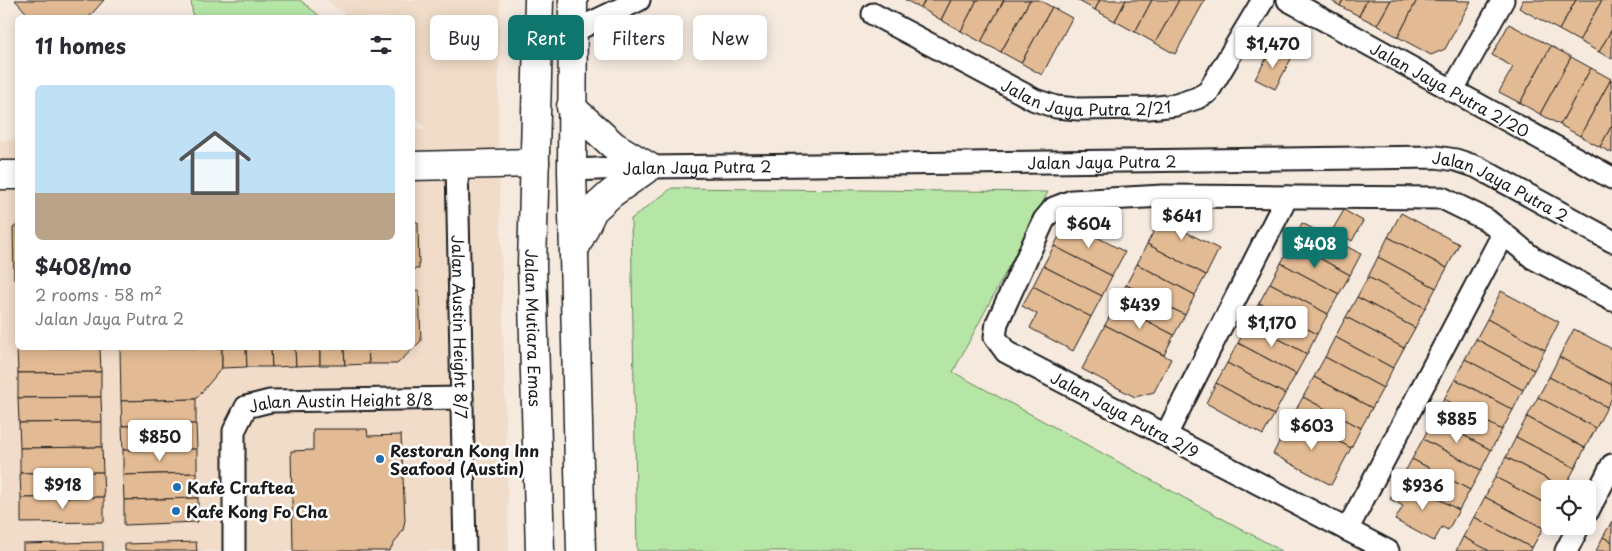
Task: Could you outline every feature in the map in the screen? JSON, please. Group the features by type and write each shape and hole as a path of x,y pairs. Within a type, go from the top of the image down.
{"main road":[{"name":"Jalan Mutiara Emas","path":"539,0 532,266 540,551"},
{"path":"573,0 573,15"},
{"path":"572,60 573,252 581,551"},
{"path":"537,104 552,156 572,170"},
{"path":"571,106 614,146 649,167 612,192 593,210 573,252"},
{"path":"415,166 535,163"},
{"path":"532,266 543,245 553,192 572,170"},
{"path":"0,175 15,175"}],"street":[{"path":"584,26 639,0"},
{"name":"Jalan Jaya Putra 2/21","path":"873,14 1035,100 1056,107 1149,108 1176,105 1208,92 1263,0"},
{"name":"Jalan Jaya Putra 2/20","path":"1288,0 1612,178"},
{"path":"1452,91 1503,0"},
{"name":"Jalan Jaya Putra 2","path":"572,170 649,167 1436,158 1456,160 1477,167 1612,241"},
{"name":"Jalan Austin Height 8/7","path":"457,165 465,551"},
{"name":"Jalan Jaya Putra 2/9","path":"1287,197 1163,196 1072,201 1054,208 1044,220 996,323 995,337 1006,352 1388,551"},
{"path":"1166,435 1287,197 1442,198 1487,220 1533,258 1612,300"},
{"path":"1347,530 1503,234"},
{"name":"Jalan Austin Height 8/8","path":"234,551 234,431 246,407 270,401 462,398"},
{"path":"1596,495 1612,464"},
{"path":"1566,551 1574,535"}],"shaded area":[{"path":"326,0 500,0 498,128 509,551 0,551 0,141 15,140 15,350 415,350 415,130 426,129 415,118 415,15 347,15"}],"green space":[{"path":"191,0 300,0 319,15 193,15"},
{"path":"672,188 1048,192 953,372 1282,551 637,551 631,219"}],"building":[{"path":"15,0 104,0 91,15 28,15"},
{"path":"905,0 925,0 921,8"},
{"path":"925,0 951,0 941,20 921,8"},
{"path":"951,0 977,0 961,31 941,20"},
{"path":"977,0 1004,0 981,42 961,31"},
{"path":"1004,0 1030,0 1001,52 981,42"},
{"path":"1030,0 1039,0 1052,7 1021,63 1001,52"},
{"path":"1077,0 1100,0 1095,10"},
{"path":"1100,0 1126,0 1115,21 1095,10"},
{"path":"1126,0 1152,0 1135,32 1115,21"},
{"path":"1152,0 1179,0 1155,43 1135,32"},
{"path":"1179,0 1205,0 1175,54 1155,43"},
{"path":"1330,0 1343,0 1340,6"},
{"path":"1343,0 1367,0 1359,16 1340,6"},
{"path":"1367,0 1391,0 1377,25 1359,16"},
{"path":"1391,0 1417,0 1398,37 1377,25"},
{"path":"1417,0 1471,1 1445,49 1431,55 1398,37"},
{"path":"1523,0 1576,0 1559,30 1519,8"},
{"path":"1576,0 1602,0 1579,41 1559,30"},
{"path":"1602,0 1612,0 1612,29 1599,52 1579,41"},
{"path":"1052,7 1072,18 1042,75 1021,63"},
{"path":"1509,24 1551,46 1520,103 1499,92 1513,67 1492,55"},
{"path":"1612,29 1612,59 1599,52"},
{"path":"1551,46 1571,57 1540,114 1520,103"},
{"path":"1272,48 1291,59 1275,89 1255,79"},
{"path":"1571,57 1591,68 1560,125 1540,114"},
{"path":"1591,68 1611,79 1580,136 1560,125"},
{"path":"1611,79 1612,125 1600,147 1580,136"},
{"path":"1612,125 1612,153 1600,147"},
{"path":"1165,210 1197,210 1186,232 1219,249 1206,275 1147,244"},
{"path":"1344,210 1363,221 1352,241 1333,229"},
{"path":"1401,213 1459,244 1447,268 1388,237"},
{"path":"415,220 418,223 419,269 415,269"},
{"path":"1067,221 1125,252 1112,276 1054,246"},
{"path":"1302,223 1361,254 1350,275 1292,243"},
{"path":"15,226 15,279 14,279 13,228"},
{"path":"1388,237 1447,268 1436,288 1378,257"},
{"path":"1292,243 1350,275 1339,294 1281,263"},
{"path":"1147,244 1206,275 1195,295 1137,264"},
{"path":"1054,246 1112,276 1102,296 1043,266"},
{"path":"1378,257 1436,288 1425,308 1368,277"},
{"path":"1281,263 1339,294 1328,314 1270,283"},
{"path":"1137,264 1195,295 1185,315 1126,285"},
{"path":"1043,266 1102,296 1091,317 1033,286"},
{"path":"1368,277 1425,308 1415,328 1357,297"},
{"path":"1270,283 1328,314 1317,334 1259,303"},
{"path":"1126,285 1185,315 1174,335 1116,305"},
{"path":"1033,286 1091,317 1073,351 1030,328 1037,314 1022,306"},
{"path":"419,290 421,341 415,347 415,291"},
{"path":"1501,291 1559,322 1545,350 1487,319"},
{"path":"1357,297 1415,328 1404,348 1346,317"},
{"path":"1259,303 1317,334 1307,354 1249,323"},
{"path":"1116,305 1174,335 1164,355 1105,325"},
{"path":"1346,317 1404,348 1393,368 1335,337"},
{"path":"1487,319 1545,350 1534,370 1476,339"},
{"path":"1249,323 1307,354 1296,374 1238,343"},
{"path":"1105,325 1171,359 1154,392 1135,397 1082,369"},
{"path":"1574,329 1612,349 1612,385 1559,357"},
{"path":"1335,337 1393,368 1383,388 1325,357"},
{"path":"1476,339 1534,370 1523,390 1465,359"},
{"path":"1238,343 1296,374 1285,394 1227,363"},
{"path":"17,350 100,350 101,372 18,373"},
{"path":"120,350 222,350 222,368 196,399 121,401"},
{"path":"222,350 246,350 247,367 222,368"},
{"path":"246,350 271,350 272,367 247,367"},
{"path":"271,350 295,350 296,366 272,367"},
{"path":"295,350 320,350 320,365 296,366"},
{"path":"320,350 344,350 345,365 320,365"},
{"path":"344,350 368,350 369,364 345,365"},
{"path":"368,350 412,350 397,364 369,364"},
{"path":"1325,357 1383,388 1372,408 1314,377"},
{"path":"1559,357 1612,385 1612,398 1607,407 1549,377"},
{"path":"1465,359 1523,390 1513,410 1455,379"},
{"path":"1227,363 1285,394 1274,415 1216,383"},
{"path":"101,372 101,397 18,398 18,373"},
{"path":"1314,377 1372,408 1361,428 1303,397"},
{"path":"1549,377 1607,407 1596,428 1538,397"},
{"path":"1455,379 1513,410 1502,430 1444,399"},
{"path":"1216,383 1274,415 1263,435 1206,403"},
{"path":"101,397 102,422 19,423 18,398"},
{"path":"1303,397 1361,428 1351,448 1292,417"},
{"path":"1538,397 1596,428 1585,448 1527,417"},
{"path":"196,399 196,424 122,426 121,401"},
{"path":"1444,399 1502,430 1491,450 1433,419"},
{"path":"1292,417 1351,448 1331,485 1273,454"},
{"path":"1527,417 1585,448 1575,468 1516,437"},
{"path":"1433,419 1491,450 1481,470 1423,439"},
{"path":"102,422 102,447 20,448 19,423"},
{"path":"196,424 197,449 123,450 122,426"},
{"path":"313,429 367,429 368,436 401,435 405,520 403,530 389,551 293,551 291,451 313,450"},
{"path":"1516,437 1575,468 1568,480 1549,480 1506,457"},
{"path":"1423,439 1481,470 1470,490 1412,459"},
{"path":"102,447 103,472 20,473 20,448"},
{"path":"197,449 197,473 123,475 123,450"},
{"path":"1506,457 1549,480 1541,480 1541,501 1495,477"},
{"path":"1412,459 1470,490 1459,510 1401,479"},
{"path":"103,472 104,497 21,498 20,473"},
{"path":"197,473 198,498 124,500 123,475"},
{"path":"1495,477 1541,501 1541,527 1485,497"},
{"path":"1401,479 1459,510 1448,530 1442,527 1434,541 1395,520 1403,506 1390,499"},
{"path":"104,497 104,522 21,523 21,498"},
{"path":"1485,497 1541,527 1541,532 1532,548 1474,517"},
{"path":"198,498 198,522 124,525 124,500"},
{"path":"1474,517 1532,548 1530,551 1489,551 1463,537"},
{"path":"1612,521 1612,542 1603,537"},
{"path":"1463,537 1488,550 1456,551"},
{"path":"1603,537 1612,542 1612,551 1596,551"},
{"path":"103,542 103,551 23,551 23,544"},
{"path":"196,542 197,551 125,551 125,544"}],"place":[{"name":"Restoran Kong Inn Seafood (Austin)","path":"380,459"},
{"name":"Kafe Craftea","path":"177,487"},
{"name":"Kafe Kong Fo Cha","path":"176,511"}]}
